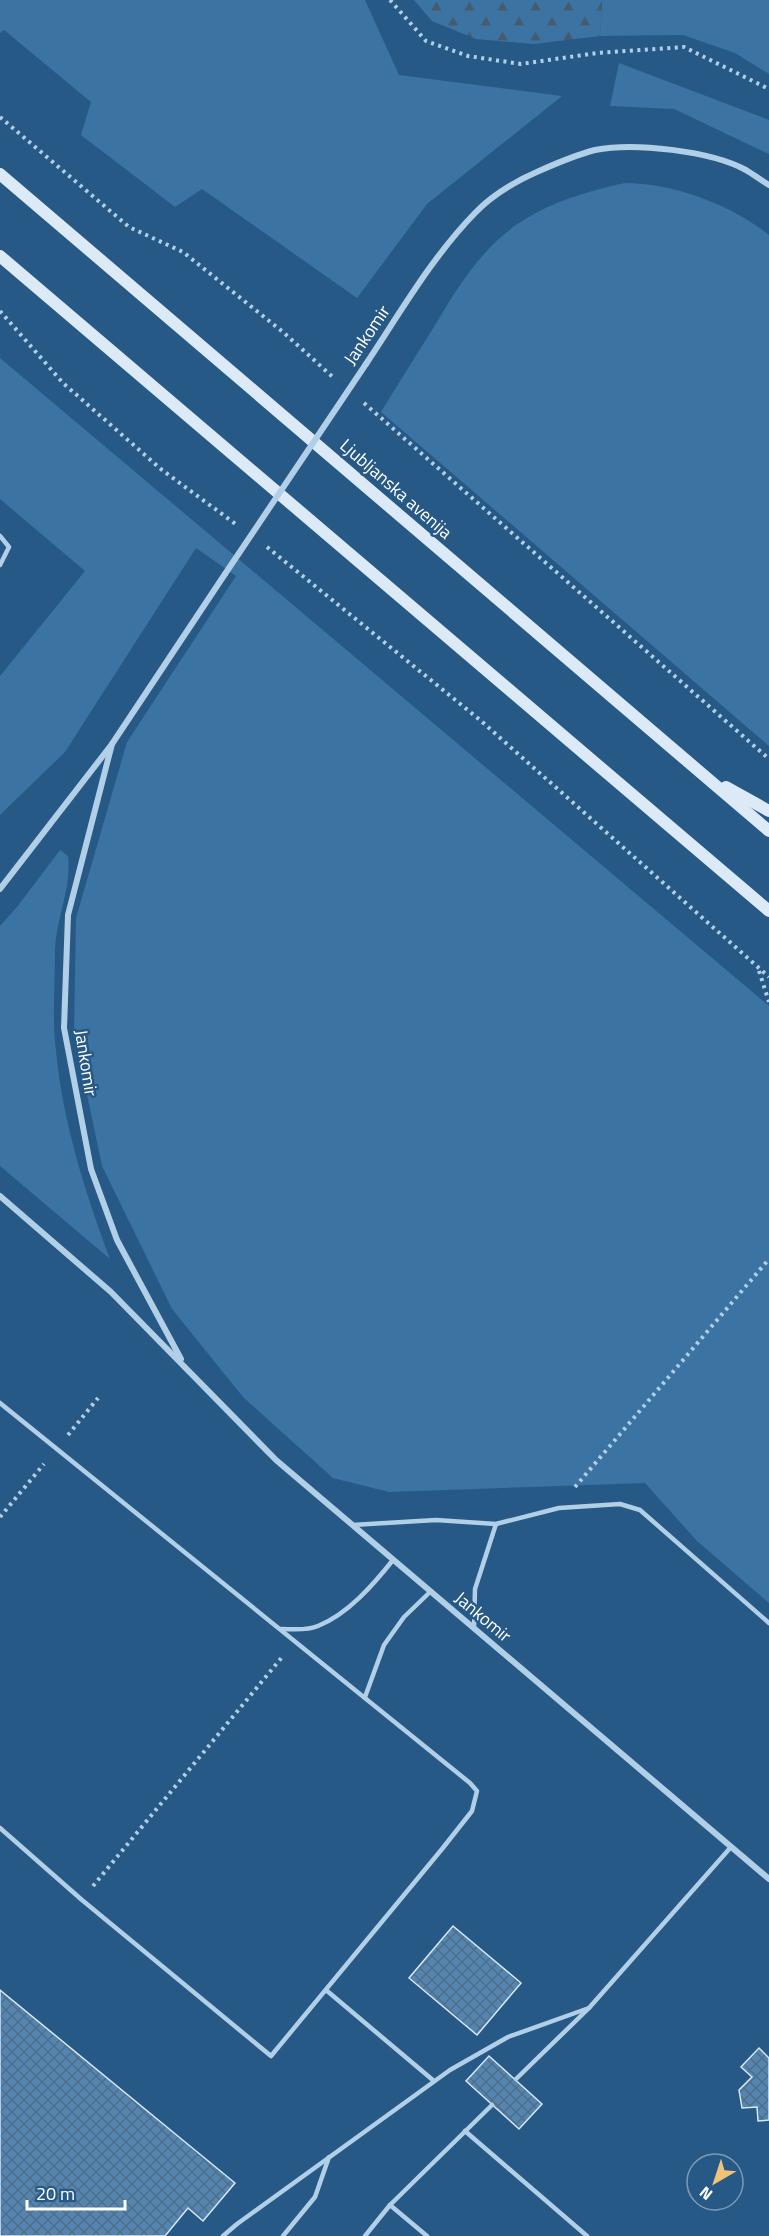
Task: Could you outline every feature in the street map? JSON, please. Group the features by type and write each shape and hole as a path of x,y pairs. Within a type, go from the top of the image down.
{"main road":[{"name":"Ljubljanska avenija","path":"0,174 769,831"},
{"path":"0,256 769,911"},
{"path":"701,773 769,811"}],"street":[{"name":"Jankomir","path":"0,889 112,744 444,248 476,211 514,182 596,150 669,149 712,158 745,170 769,185"},
{"name":"Jankomir","path":"112,744 68,915 64,1028 90,1169 117,1240 186,1368"},
{"name":"Jankomir","path":"0,1196 111,1293 276,1460 769,1879"}],"lane":[{"path":"0,536 9,547 0,565"},
{"path":"0,1403 365,1697 477,1791 472,1811 271,2056 82,1900 0,1828"},
{"path":"351,1525 436,1520 496,1524 559,1508 620,1504 640,1510 769,1623"},
{"path":"474,1629 475,1589 496,1524"},
{"path":"280,1629 317,1627 327,1621 370,1588 393,1560"},
{"path":"365,1697 384,1645 404,1617 430,1592"},
{"path":"516,2079 589,2008 731,1847"},
{"path":"326,1990 434,2081"},
{"path":"223,2236 450,2070 508,2037 589,2008"},
{"path":"364,2236 390,2205 492,2105"},
{"path":"465,2131 587,2236"},
{"path":"283,2236 315,2197 329,2157"},
{"path":"390,2205 427,2236"}],"path":[{"path":"390,0 426,41 468,56 521,64 597,53 684,46 769,89"},
{"path":"0,117 129,227 183,252 283,332 337,380"},
{"path":"0,311 63,383 162,470 238,525"},
{"path":"355,396 769,759"},
{"path":"266,546 480,720 769,977"},
{"path":"759,969 769,1002"},
{"path":"575,1487 769,1259"},
{"path":"82,1900 296,1641"}],"green space":[{"path":"0,0 365,0 399,75 562,96 427,204 357,298 202,189 175,207 81,135 91,102 4,30 0,33"},
{"path":"414,0 602,0 600,36 534,44 476,39 432,21"},
{"path":"602,0 769,0 769,74 735,53 683,35 600,36"},
{"path":"619,63 769,120 769,154 674,109 610,106"},
{"path":"625,183 663,187 701,198 738,214 769,235 769,746 381,412 461,284 494,243 522,221 559,202"},
{"path":"0,358 769,1006 769,1603 697,1541 645,1483 389,1492 333,1478 243,1397 172,1309 102,1166 74,1033 76,918 127,742 236,576 196,548 65,752 0,815 0,676 85,571 0,499"},
{"path":"60,850 68,856 69,868 55,950 54,1014 59,1078 76,1157 110,1259 0,1166 0,926"}],"building":[{"path":"453,1926 521,1983 477,2035 409,1978"},
{"path":"0,1990 235,2183 203,2221 188,2208 165,2236 0,2236"},
{"path":"759,2048 769,2058 769,2120 758,2121 757,2107 742,2108 739,2090 752,2077 741,2067"},
{"path":"489,2056 542,2104 519,2129 466,2081"}]}
